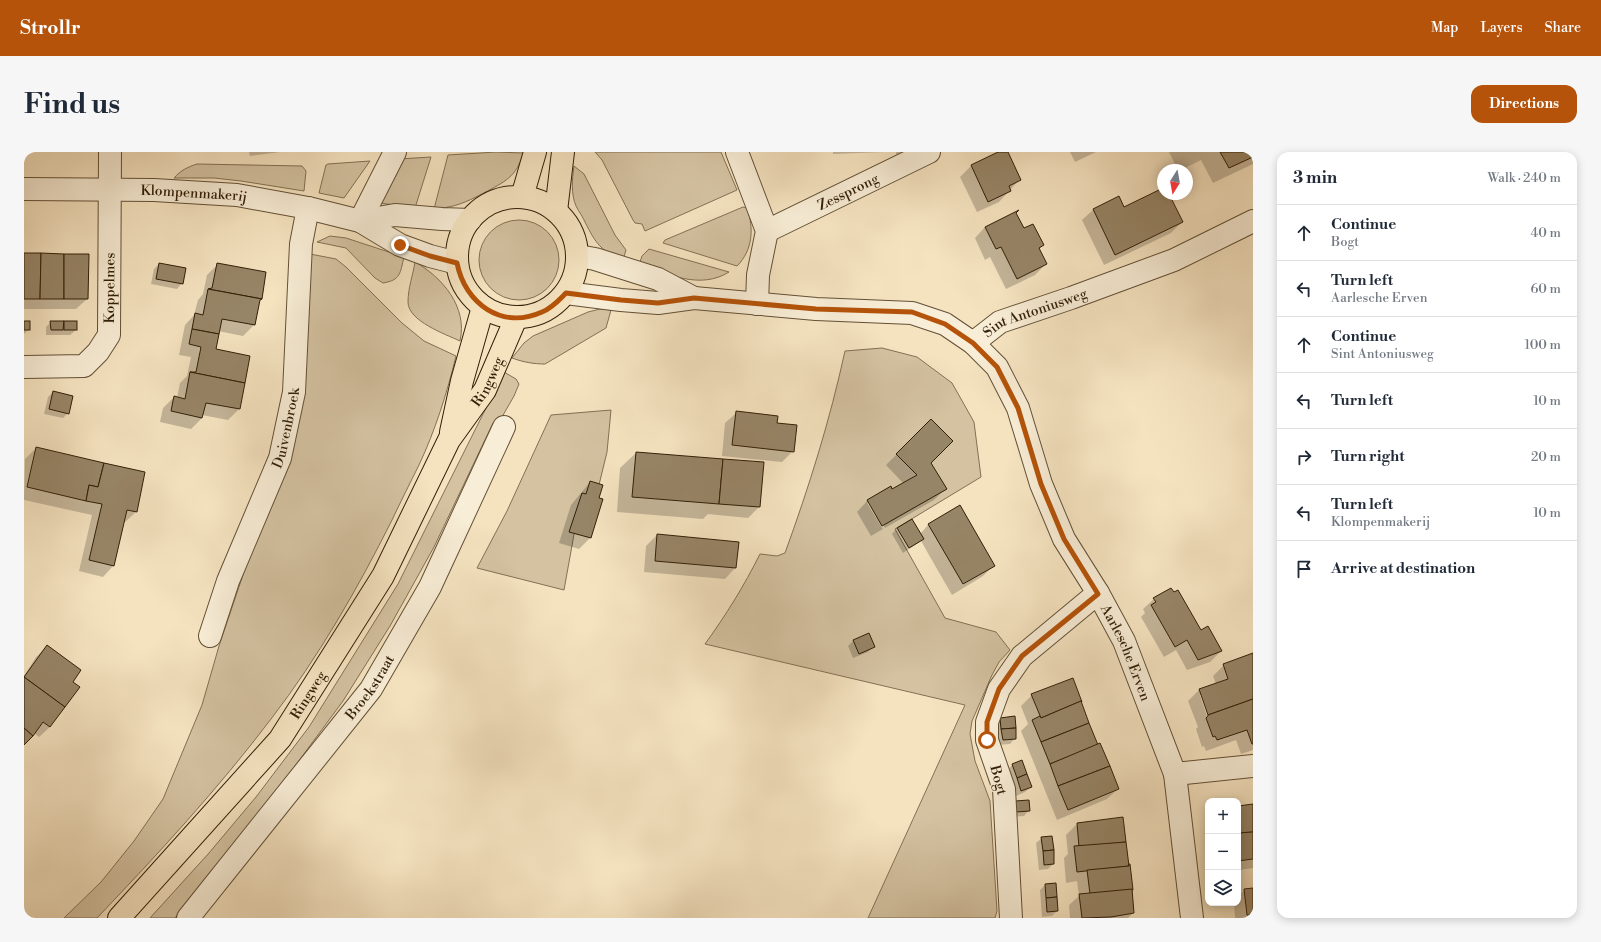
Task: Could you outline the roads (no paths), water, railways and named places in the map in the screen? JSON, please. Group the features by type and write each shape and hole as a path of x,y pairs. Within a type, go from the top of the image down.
{"main road":[{"path":"522,197 535,152"},
{"path":"556,211 563,152"},
{"path":"522,197 533,199 556,211 565,220 572,231 578,256 575,275 566,293 556,304 544,312 531,316 516,318 497,314 483,307 463,285 457,263 459,240 470,220 478,211 498,200 522,197"},
{"name":"Ringweg","path":"449,440 462,381 483,307"},
{"name":"Ringweg","path":"120,918 280,739 383,576 449,440 485,390 516,318"}],"street":[{"path":"109,190 110,152"},
{"path":"360,221 395,152"},
{"path":"737,152 767,231 758,275 758,304"},
{"name":"Zessprong","path":"767,231 929,152"},
{"name":"Klompenmakerij","path":"24,189 154,190 237,195 308,208 360,221 400,245 430,256 457,263"},
{"name":"Koppelmes","path":"24,367 84,366 98,352 109,335 109,190"},
{"name":"Duivenbroek","path":"210,636 228,581 280,458 294,392 301,244 308,208"},
{"name":"Klompenmakerij","path":"360,221 395,215 470,220"},
{"name":"Sint Antoniusweg","path":"566,293 658,303 694,298 816,309 912,312 945,324 973,343 1000,322 1174,260 1253,221"},
{"name":"Sint Antoniusweg","path":"578,256 595,259 658,279 694,298"},
{"name":"Aarlesche Erven","path":"973,343 997,367 1018,408 1041,484 1064,539 1098,594 1124,641 1175,774 1192,918"},
{"name":"Broekstraat","path":"188,918 370,689 430,587 504,427"},
{"name":"Bogt","path":"1011,918 1004,789 987,740 987,722 999,689 1022,656 1098,594"},
{"path":"1175,774 1253,766"}]}
